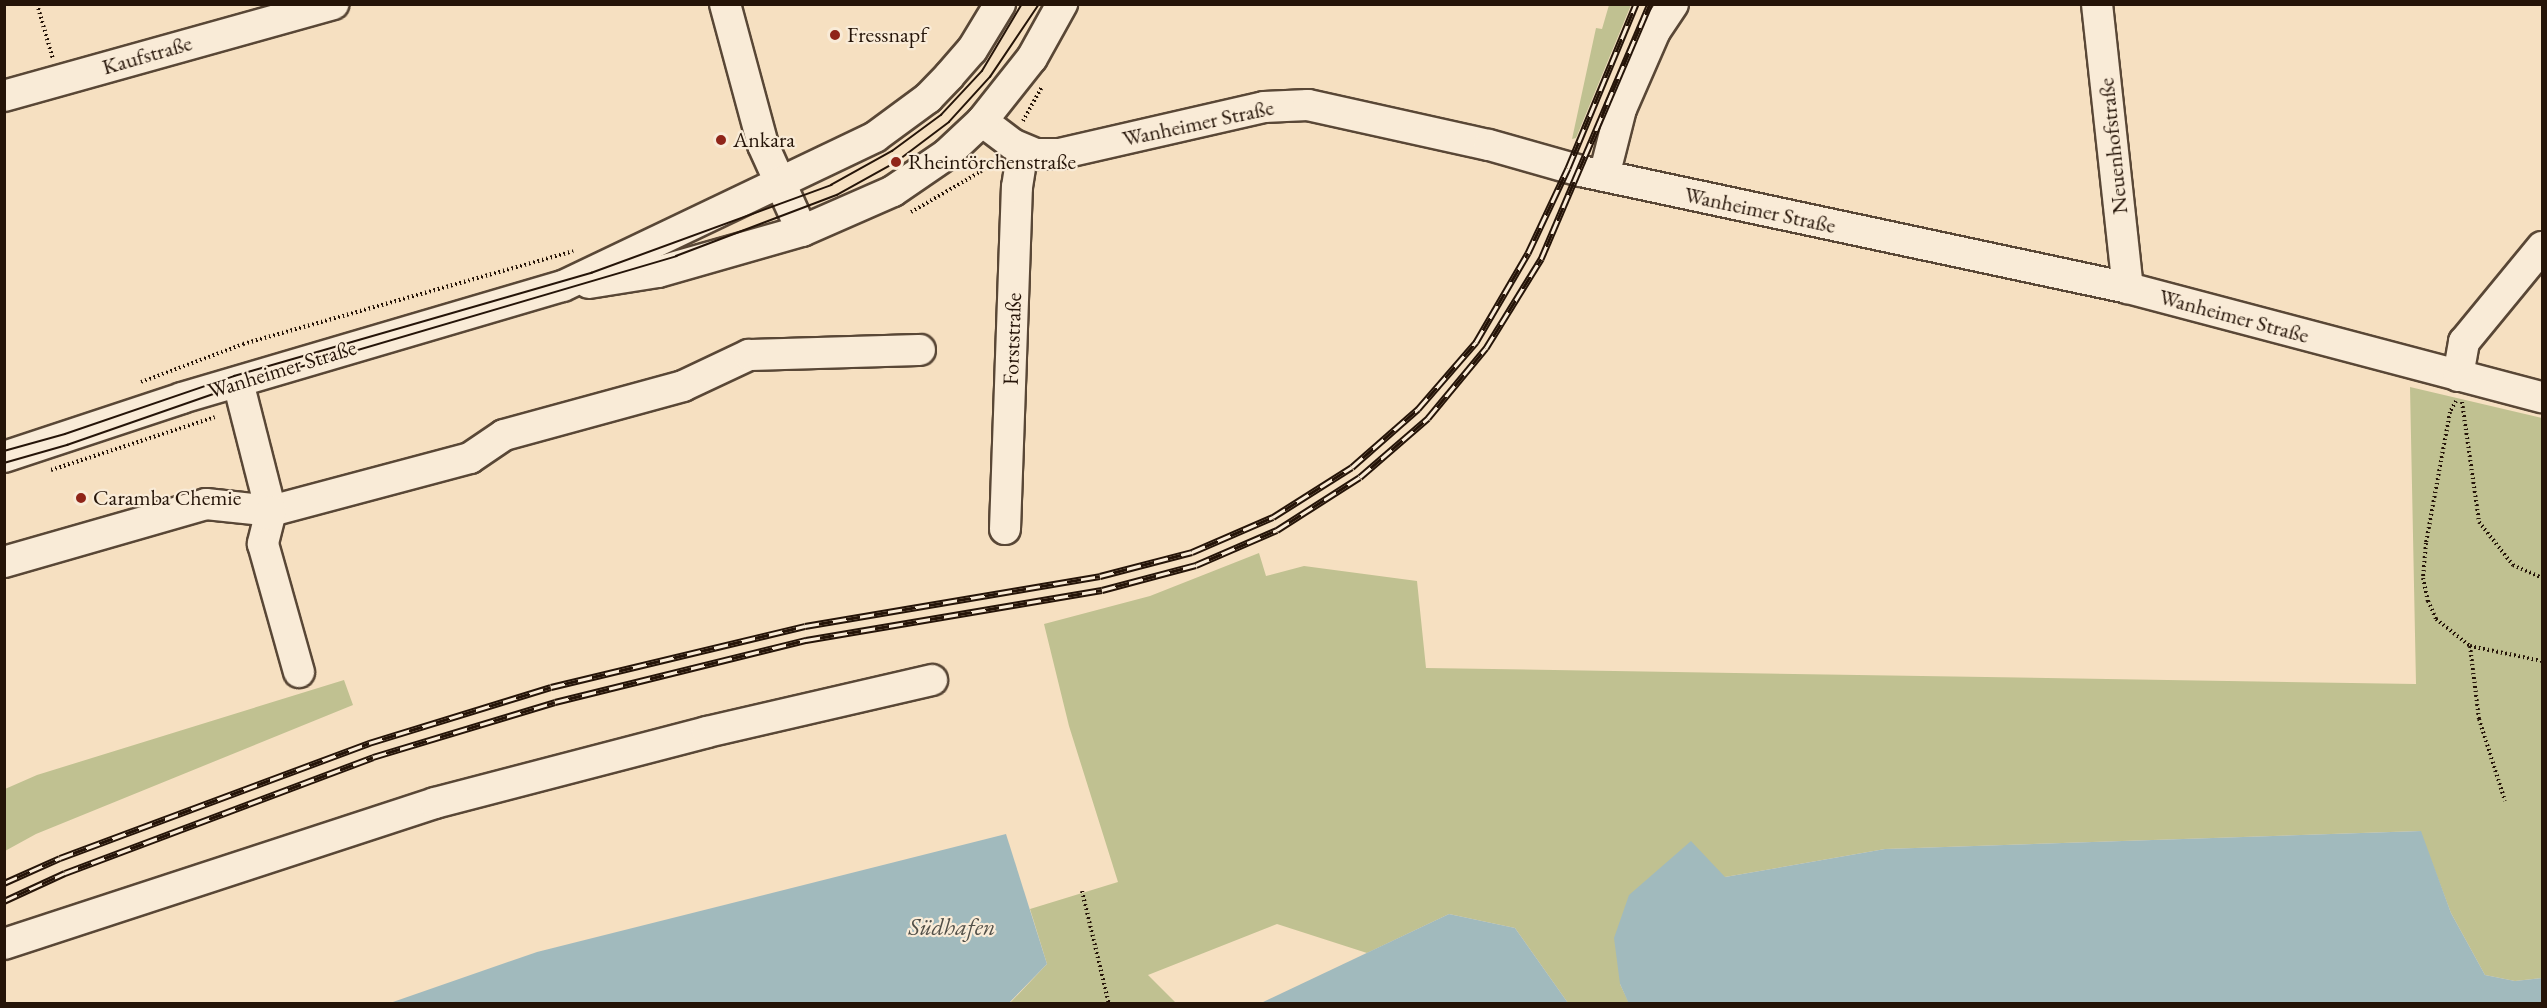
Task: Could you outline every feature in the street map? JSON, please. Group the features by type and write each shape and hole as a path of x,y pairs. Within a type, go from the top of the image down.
{"street":[{"name":"Kaufstraße","path":"4,96 288,10 333,4"},
{"path":"725,4 763,145 802,231 893,191 947,153 982,121 1032,58 1062,4"},
{"path":"780,183 875,137 928,98 972,50 1000,4"},
{"path":"1604,176 1621,109 1655,31 1673,4"},
{"name":"Neuenhofstraße","path":"2097,4 2128,288"},
{"name":"Wanheimer Straße","path":"982,121 1023,149 1036,154 1059,154 1285,104 1308,105 1478,142 1604,176 2128,288 2542,397"},
{"name":"Forststraße","path":"1005,529 1017,187 1023,149"},
{"name":"Wanheimer Straße","path":"4,457 241,394 562,286 780,183"},
{"name":"Wanheimer Straße","path":"562,286 658,272 802,231"},
{"path":"2458,376 2464,342 2542,247"},
{"path":"4,562 206,504 272,511 470,458 504,435 683,386 749,355 920,350"},
{"path":"241,394 272,511 263,544 299,672"},
{"path":"4,944 435,803 707,732 932,680"}],"path":[{"path":"37,4 59,79"},
{"path":"138,384 243,344 584,247"},
{"path":"47,472 241,394"},
{"path":"2542,578 2513,565 2479,522 2460,395 2450,412 2423,578 2436,619 2470,646 2542,661"},
{"path":"2470,646 2478,719 2505,801"},
{"path":"1082,891 1109,1004"}],"green space":[{"path":"1609,5 1631,5 1576,138 1572,139 1596,28 1602,29"},
{"path":"2410,387 2542,418 2542,978 2515,981 2485,975 2451,913 2420,831 1885,849 1725,877 1620,984 1629,1003 1568,1003 1515,928 1449,914 1367,953 1277,924 1148,975 1176,1003 1009,1004 1047,964 1030,909 1118,882 1069,726 1044,624 1150,596 1259,553 1266,576 1304,566 1417,581 1426,668 2416,684"},
{"path":"344,680 353,705 36,834 5,851 5,789 37,775"}],"water":[{"path":"2421,831 2451,913 2485,975 2515,981 2542,978 2542,1003 1629,1004 1620,984 1614,938 1629,895 1691,841 1725,877 1885,849"},
{"name":"Südhafen","path":"1006,834 1047,964 1009,1003 390,1003 537,952"},
{"path":"1449,914 1515,928 1568,1003 1261,1003"}],"tram line":[{"path":"4,451 65,434 234,376 591,273 831,185 892,151 941,115 982,71 1022,4"},
{"path":"4,463 67,445 239,385 676,256 837,195 896,162 949,122 990,77 1039,4"}],"railway":[{"path":"4,883 60,858 369,743 551,687 805,626 1100,576 1192,552 1273,517 1352,467 1418,409 1476,342 1528,253 1568,168 1636,4"},
{"path":"4,901 65,873 373,757 555,702 806,640 1102,590 1196,565 1277,530 1360,477 1428,418 1486,348 1541,259 1650,4"}],"place":[{"name":"Fressnapf","path":"835,35"},
{"name":"Ankara","path":"721,140"},
{"name":"Rheintörchenstraße","path":"896,162"},
{"name":"Caramba Chemie","path":"81,498"}]}
